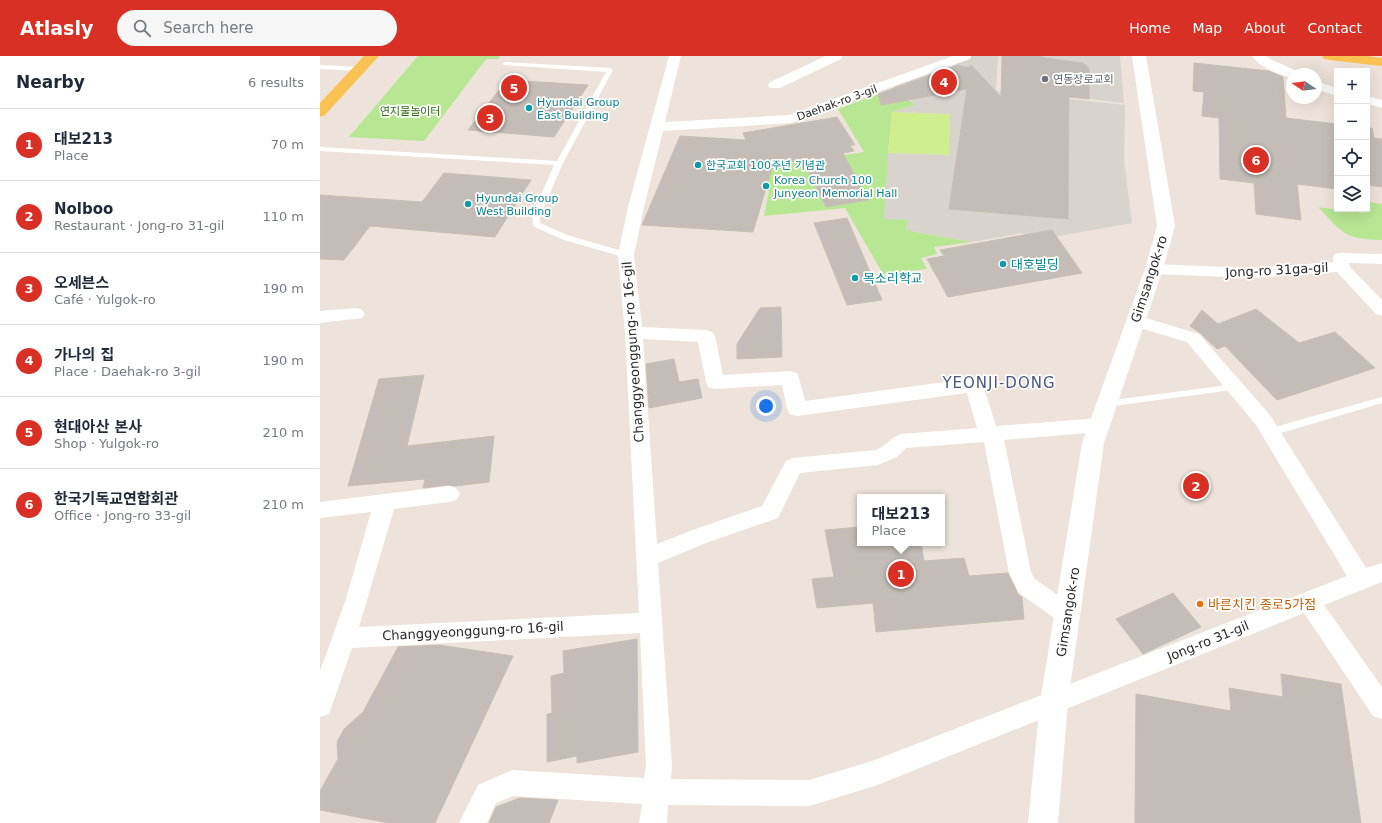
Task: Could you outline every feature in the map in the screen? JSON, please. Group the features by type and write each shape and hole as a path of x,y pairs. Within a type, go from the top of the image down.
{"main road":[{"path":"320,112 372,56"},
{"path":"1329,56 1382,62"}],"street":[{"name":"Changgyeonggung-ro 16-gil","path":"653,823 659,765 634,333 626,255 636,207 675,56"},
{"path":"775,85 836,56"},
{"name":"Daehak-ro 3-gil","path":"656,127 791,120 965,56"},
{"name":"Gimsangok-ro","path":"1043,823 1054,702 1093,443 1154,269 1166,226 1138,56"},
{"path":"1258,56 1267,63 1286,71"},
{"path":"1322,87 1334,91"},
{"path":"1370,101 1382,104"},
{"path":"1341,267 1341,258 1382,259"},
{"name":"Jong-ro 31ga-gil","path":"1154,269 1252,273 1341,267 1382,310"},
{"path":"320,317 356,314"},
{"name":"Jong-ro 31-gil","path":"1054,702 1372,576 1263,420 1193,338 1136,321"},
{"path":"634,333 706,336 715,382 790,378 797,409 974,385 989,434 994,440 1020,573 1027,586 1068,615"},
{"path":"647,558 698,537 770,512 793,466 878,457 890,452 901,441 1100,424"},
{"path":"320,510 449,494"},
{"path":"320,706 344,638 385,502"},
{"path":"1308,601 1382,708"},
{"name":"Changgyeonggung-ro 16-gil","path":"344,638 651,622"},
{"path":"473,823 487,794 512,783 656,792 809,793 875,773 1054,702 1064,734 1056,823"}],"lane":[{"path":"505,64 610,70 559,163 536,216 536,224 564,237 626,255"},
{"path":"320,68 360,69"},
{"path":"320,149 559,163"},
{"path":"1106,404 1236,387"},
{"path":"1271,432 1382,400"}],"green space":[{"name":"연지물놀이터","path":"418,56 500,56 498,59 486,59 424,141 349,137"},
{"path":"893,89 916,105 892,112 888,153 908,220 906,230 972,242 934,247 937,254 921,258 927,269 883,274 845,208 764,216 769,191 750,189 758,169 864,152 838,109","holes":["816,187 867,200 826,207"]},
{"path":"892,112 950,114 949,155 888,153"},
{"path":"1370,202 1382,204 1382,240 1360,238 1346,233 1318,207 1334,209 1334,212 1370,212"}],"shaded area":[{"path":"967,56 998,56 996,91 1125,105 1124,161 1132,223 1030,241 1022,233 972,242 906,230 908,220 884,219 888,153 949,155 950,114 892,112 916,105 891,85","holes":["957,65 972,67 913,99 899,86 936,73 934,71"]},
{"path":"1040,56 1120,56 1124,103 1089,99 1089,68 1083,63"}],"building":[{"path":"1002,56 1040,56 1083,63 1089,68 1089,99 1069,97 1068,219 949,209 967,89 881,105 878,94 958,65 970,67 971,65 1001,97"},
{"path":"1194,63 1269,71 1283,77 1286,118 1334,124 1334,189 1297,184 1301,220 1256,214 1254,183 1220,179 1219,118 1202,116 1204,92 1193,91"},
{"name":"Hyundai Group East Building","path":"507,80 588,85 554,137 468,130"},
{"path":"837,117 855,145 850,145 854,151 843,153 868,200 826,207 803,160 773,165 753,232 642,225 680,136 746,140 743,133"},
{"path":"1370,128 1372,128 1374,138 1382,139 1382,187 1370,185"},
{"path":"444,173 531,180 495,237 370,226 344,260 320,259 320,195 422,202"},
{"name":"목소리학교","path":"847,218 882,300 847,305 814,223"},
{"name":"대호빌딩","path":"1052,230 1082,273 948,297 927,259 944,256 940,250"},
{"path":"781,307 782,357 737,359 737,344 760,308"},
{"path":"1256,309 1299,343 1335,332 1375,368 1277,400 1225,346 1217,349 1190,326 1202,310 1218,324"},
{"path":"674,359 679,382 698,379 702,398 649,408 646,364"},
{"path":"424,375 407,446 494,436 489,482 423,488 425,479 348,486 379,379"},
{"path":"857,527 857,546 922,546 924,561 964,558 969,576 1008,573 1018,594 1022,597 1024,619 876,632 873,603 817,608 812,579 834,577 825,530"},
{"path":"1173,593 1201,627 1143,654 1116,619"},
{"path":"637,639 638,752 577,763 577,756 547,762 547,714 552,713 551,676 564,673 563,651"},
{"path":"439,645 513,656 435,823 389,823 320,810 320,791 338,759 337,742 344,729 363,712 398,647"},
{"path":"1281,674 1341,684 1361,823 1135,823 1136,694 1231,711 1229,688 1283,697"},
{"path":"520,798 558,800 549,823 489,823 496,807"}],"place":[{"name":"연동장로교회","path":"1045,79"},
{"name":"가나의 집","path":"944,82"},
{"name":"현대아산 본사","path":"514,88"},
{"name":"Hyundai Group East Building","path":"529,108"},
{"name":"오세븐스","path":"490,118"},
{"name":"한국기독교연합회관","path":"1256,160"},
{"name":"한국교회 100주년 기념관","path":"698,165"},
{"name":"Korea Church 100 Junyeon Memorial Hall","path":"766,186"},
{"name":"Hyundai Group West Building","path":"468,204"},
{"name":"대호빌딩","path":"1003,264"},
{"name":"목소리학교","path":"855,278"},
{"name":"Nolboo","path":"1196,486"},
{"name":"대보213","path":"901,574"},
{"name":"바른치킨 종로5가점","path":"1200,604"}],"district":[{"name":"YEONJI-DONG","path":"999,383"}]}
